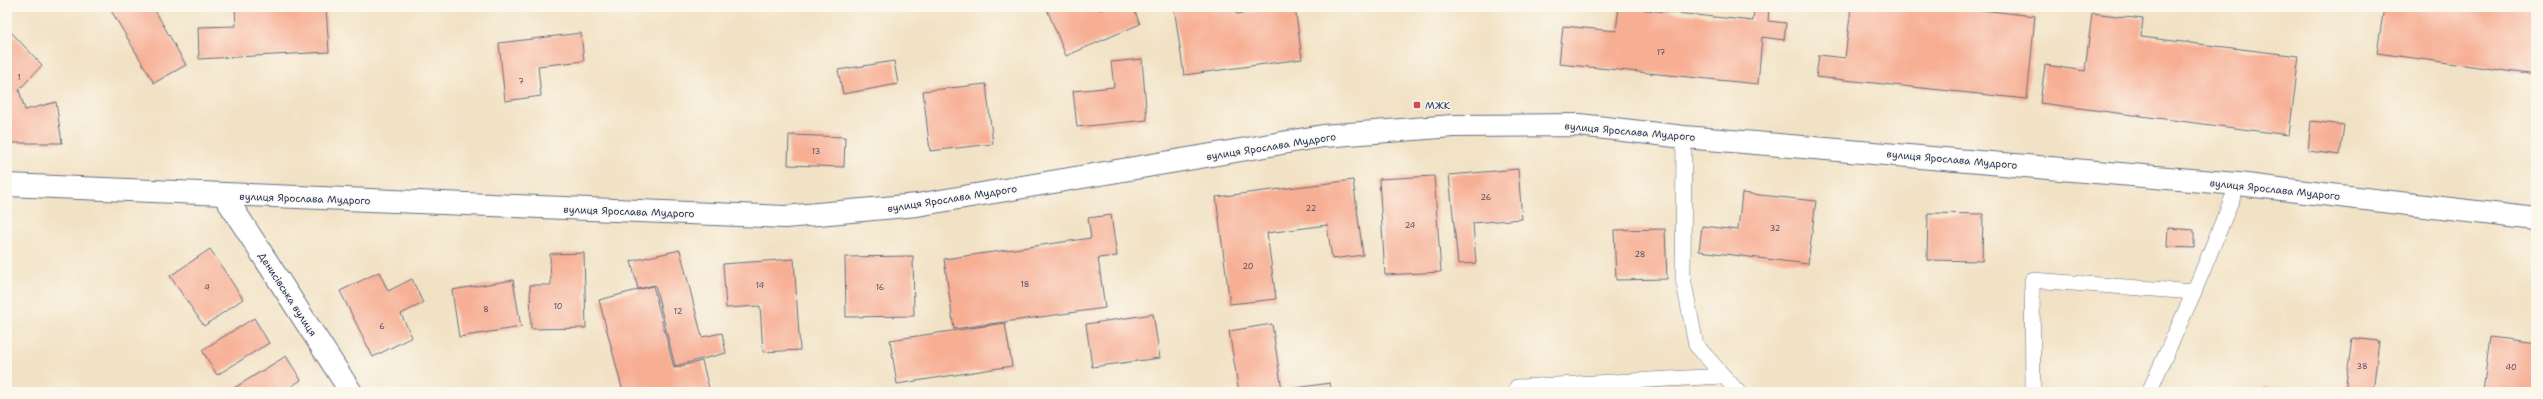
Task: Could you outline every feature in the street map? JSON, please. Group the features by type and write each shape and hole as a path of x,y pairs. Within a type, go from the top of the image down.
{"main road":[{"name":"вулиця Ярослава Мудрого","path":"7,184 224,195 785,217 917,205 1324,136 1453,126 1579,125 1684,137 2238,184 2536,220"},
{"name":"Денисівська вулиця","path":"224,195 352,392"}],"lane":[{"path":"1684,137 1683,278 1696,345 1738,392"},
{"path":"2149,392 2194,292 2238,184"},
{"path":"2033,392 2032,280 2194,292"},
{"path":"1517,387 1724,376"}],"building":[{"path":"109,7 153,7 186,65 154,83"},
{"path":"235,7 326,7 329,52 199,59 198,27 236,26"},
{"path":"1046,7 1099,7 1100,10 1108,7 1133,7 1140,24 1066,56"},
{"path":"1174,7 1235,7 1236,14 1295,7 1302,59 1184,75"},
{"path":"1619,7 1753,21 1754,7 1769,9 1768,21 1786,23 1784,40 1762,37 1758,84 1559,64 1563,26 1616,31"},
{"path":"1851,7 1954,7 2035,16 2027,99 1816,77 1819,55 1845,58"},
{"path":"2384,7 2536,7 2536,75 2377,53"},
{"path":"2092,13 2143,19 2141,37 2299,56 2289,135 2040,103 2045,65 2085,71"},
{"path":"10,31 42,65 19,90 25,110 56,102 62,143 7,143 7,34"},
{"path":"581,33 584,61 538,66 541,96 505,101 499,43"},
{"path":"1142,59 1147,120 1077,127 1073,91 1114,87 1111,62"},
{"path":"894,61 898,84 843,94 838,70"},
{"path":"986,84 993,144 930,151 923,91"},
{"path":"2311,121 2344,125 2340,155 2308,151"},
{"path":"789,135 845,137 844,167 788,165"},
{"path":"1518,169 1522,219 1473,223 1476,263 1458,264 1449,175"},
{"path":"1434,176 1441,272 1385,275 1379,179"},
{"path":"1353,180 1363,255 1332,259 1327,225 1267,233 1276,299 1230,304 1216,197"},
{"path":"1742,193 1816,201 1808,264 1699,251 1702,226 1738,230"},
{"path":"1928,213 1983,214 1982,261 1927,260"},
{"path":"1111,215 1117,256 1098,258 1105,308 954,329 944,259 1091,238 1088,218"},
{"path":"2168,228 2194,230 2194,248 2167,247"},
{"path":"1665,229 1667,279 1616,280 1614,230"},
{"path":"210,249 243,299 204,326 170,276"},
{"path":"680,250 702,337 722,333 726,353 675,366 655,285 638,289 631,261"},
{"path":"584,253 586,328 531,329 530,285 551,285 550,254"},
{"path":"913,256 914,316 846,317 845,257"},
{"path":"794,259 800,350 763,352 760,306 726,308 723,264"},
{"path":"379,272 388,291 412,279 423,303 401,314 412,337 373,357 340,291"},
{"path":"513,280 521,327 459,337 452,290"},
{"path":"653,286 674,368 702,361 710,392 623,392 599,300"},
{"path":"1153,314 1160,358 1092,367 1086,324"},
{"path":"254,318 269,343 217,375 202,350"},
{"path":"1005,323 1012,366 897,384 890,340"},
{"path":"1272,324 1282,390 1330,383 1331,392 1239,392 1229,331"},
{"path":"2490,337 2536,343 2536,392 2483,392"},
{"path":"2352,338 2379,341 2373,392 2345,392"},
{"path":"286,356 301,380 283,392 232,392 231,390"},
{"path":"2265,386 2302,391 2302,392 2264,392"}],"place":[{"name":"МЖК","path":"1417,105"}]}
